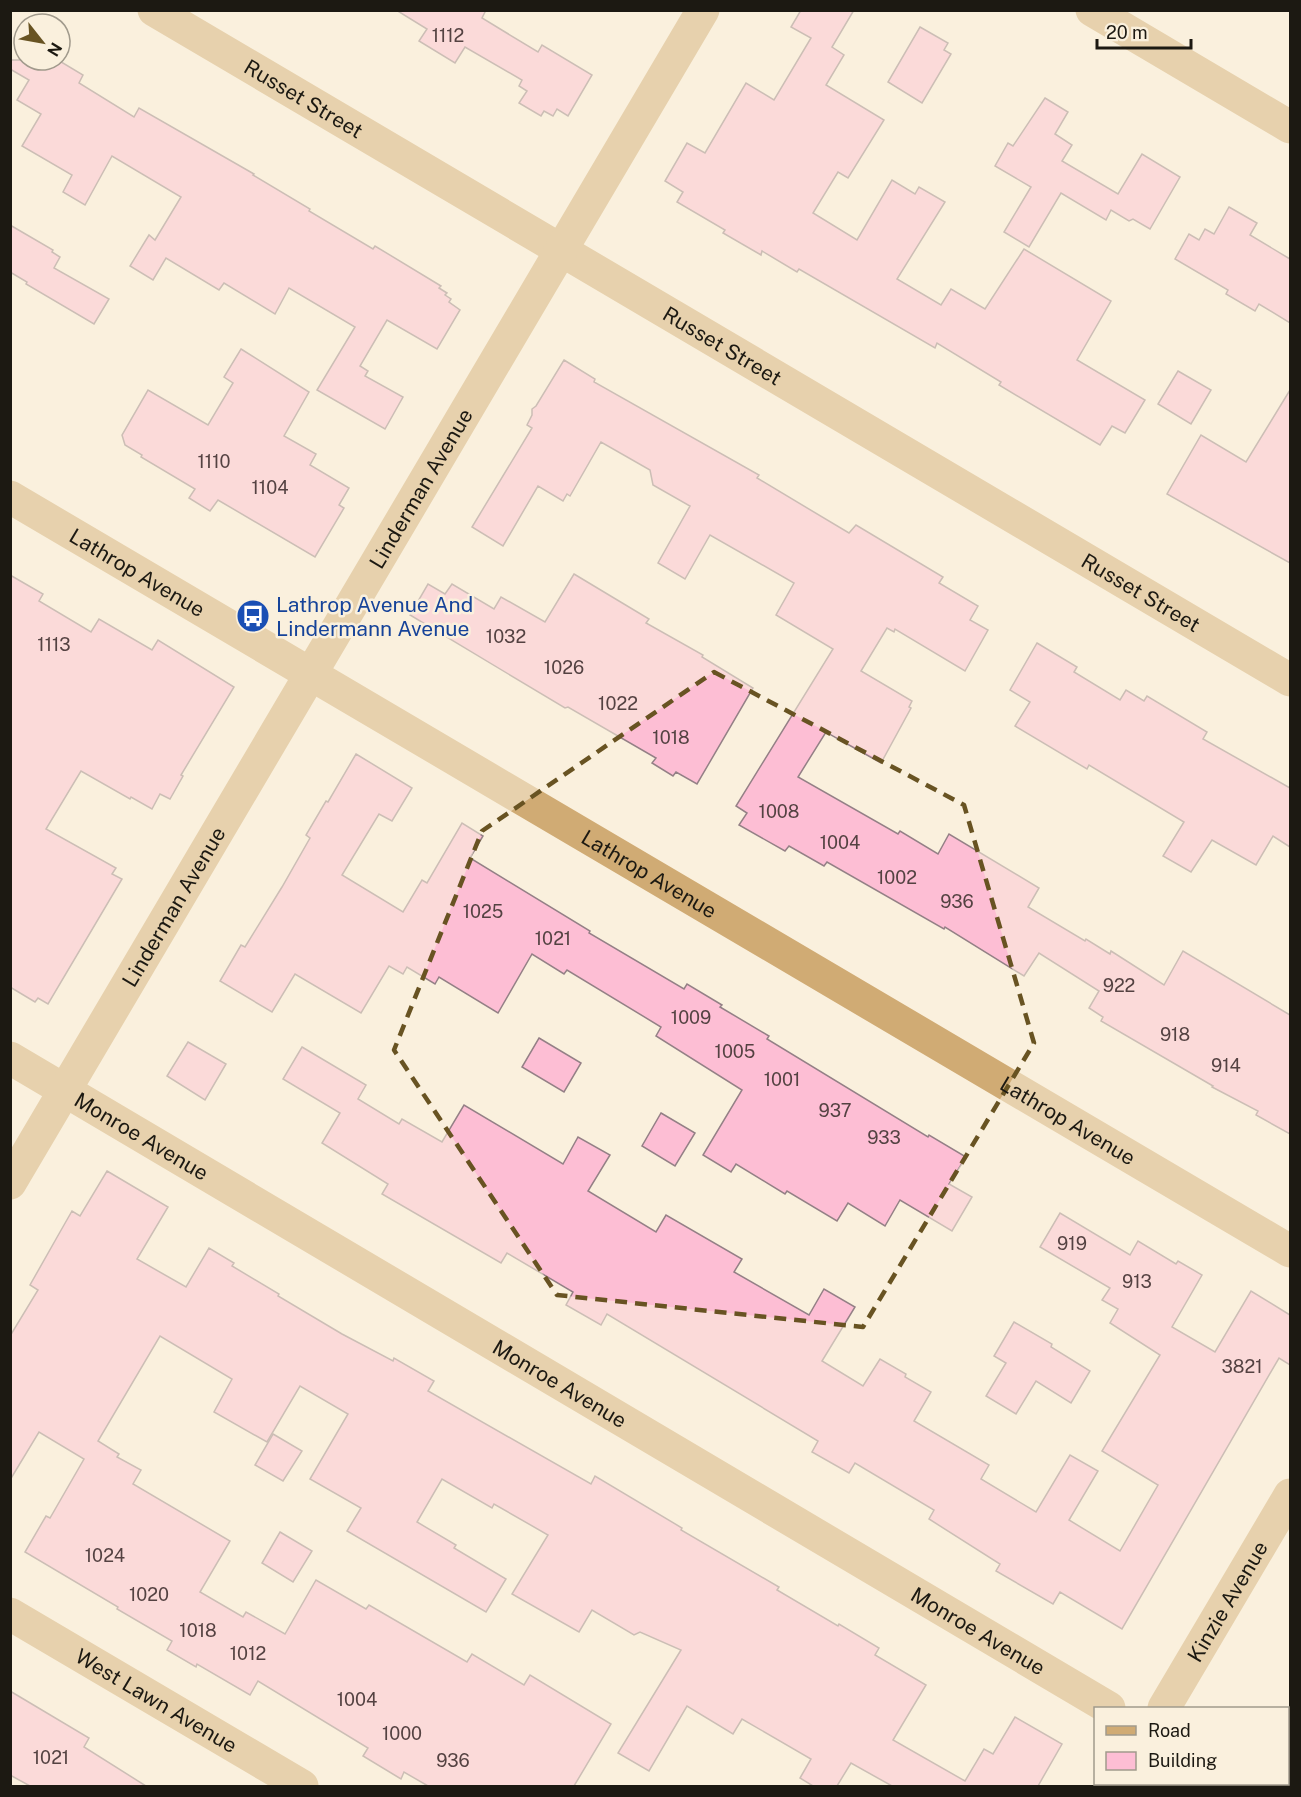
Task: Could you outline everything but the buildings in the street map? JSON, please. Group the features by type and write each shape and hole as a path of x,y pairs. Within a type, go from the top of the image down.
{"street":[{"name":"Russet Street","path":"154,10 1290,680"},
{"name":"Linderman Avenue","path":"10,1183 704,10"},
{"path":"1092,10 1290,127"},
{"name":"Lathrop Avenue","path":"10,496 1290,1251"},
{"name":"Monroe Avenue","path":"10,1058 1107,1707"},
{"name":"Kinzie Avenue","path":"1165,1707 1290,1495"},
{"name":"West Lawn Avenue","path":"10,1614 302,1786"}],"highlighted area":[{"path":"714,672 964,805 1034,1043 863,1327 557,1295 394,1050 482,831"}],"place":[{"name":"Lathrop Avenue And Lindermann Avenue","path":"253,616"}]}
